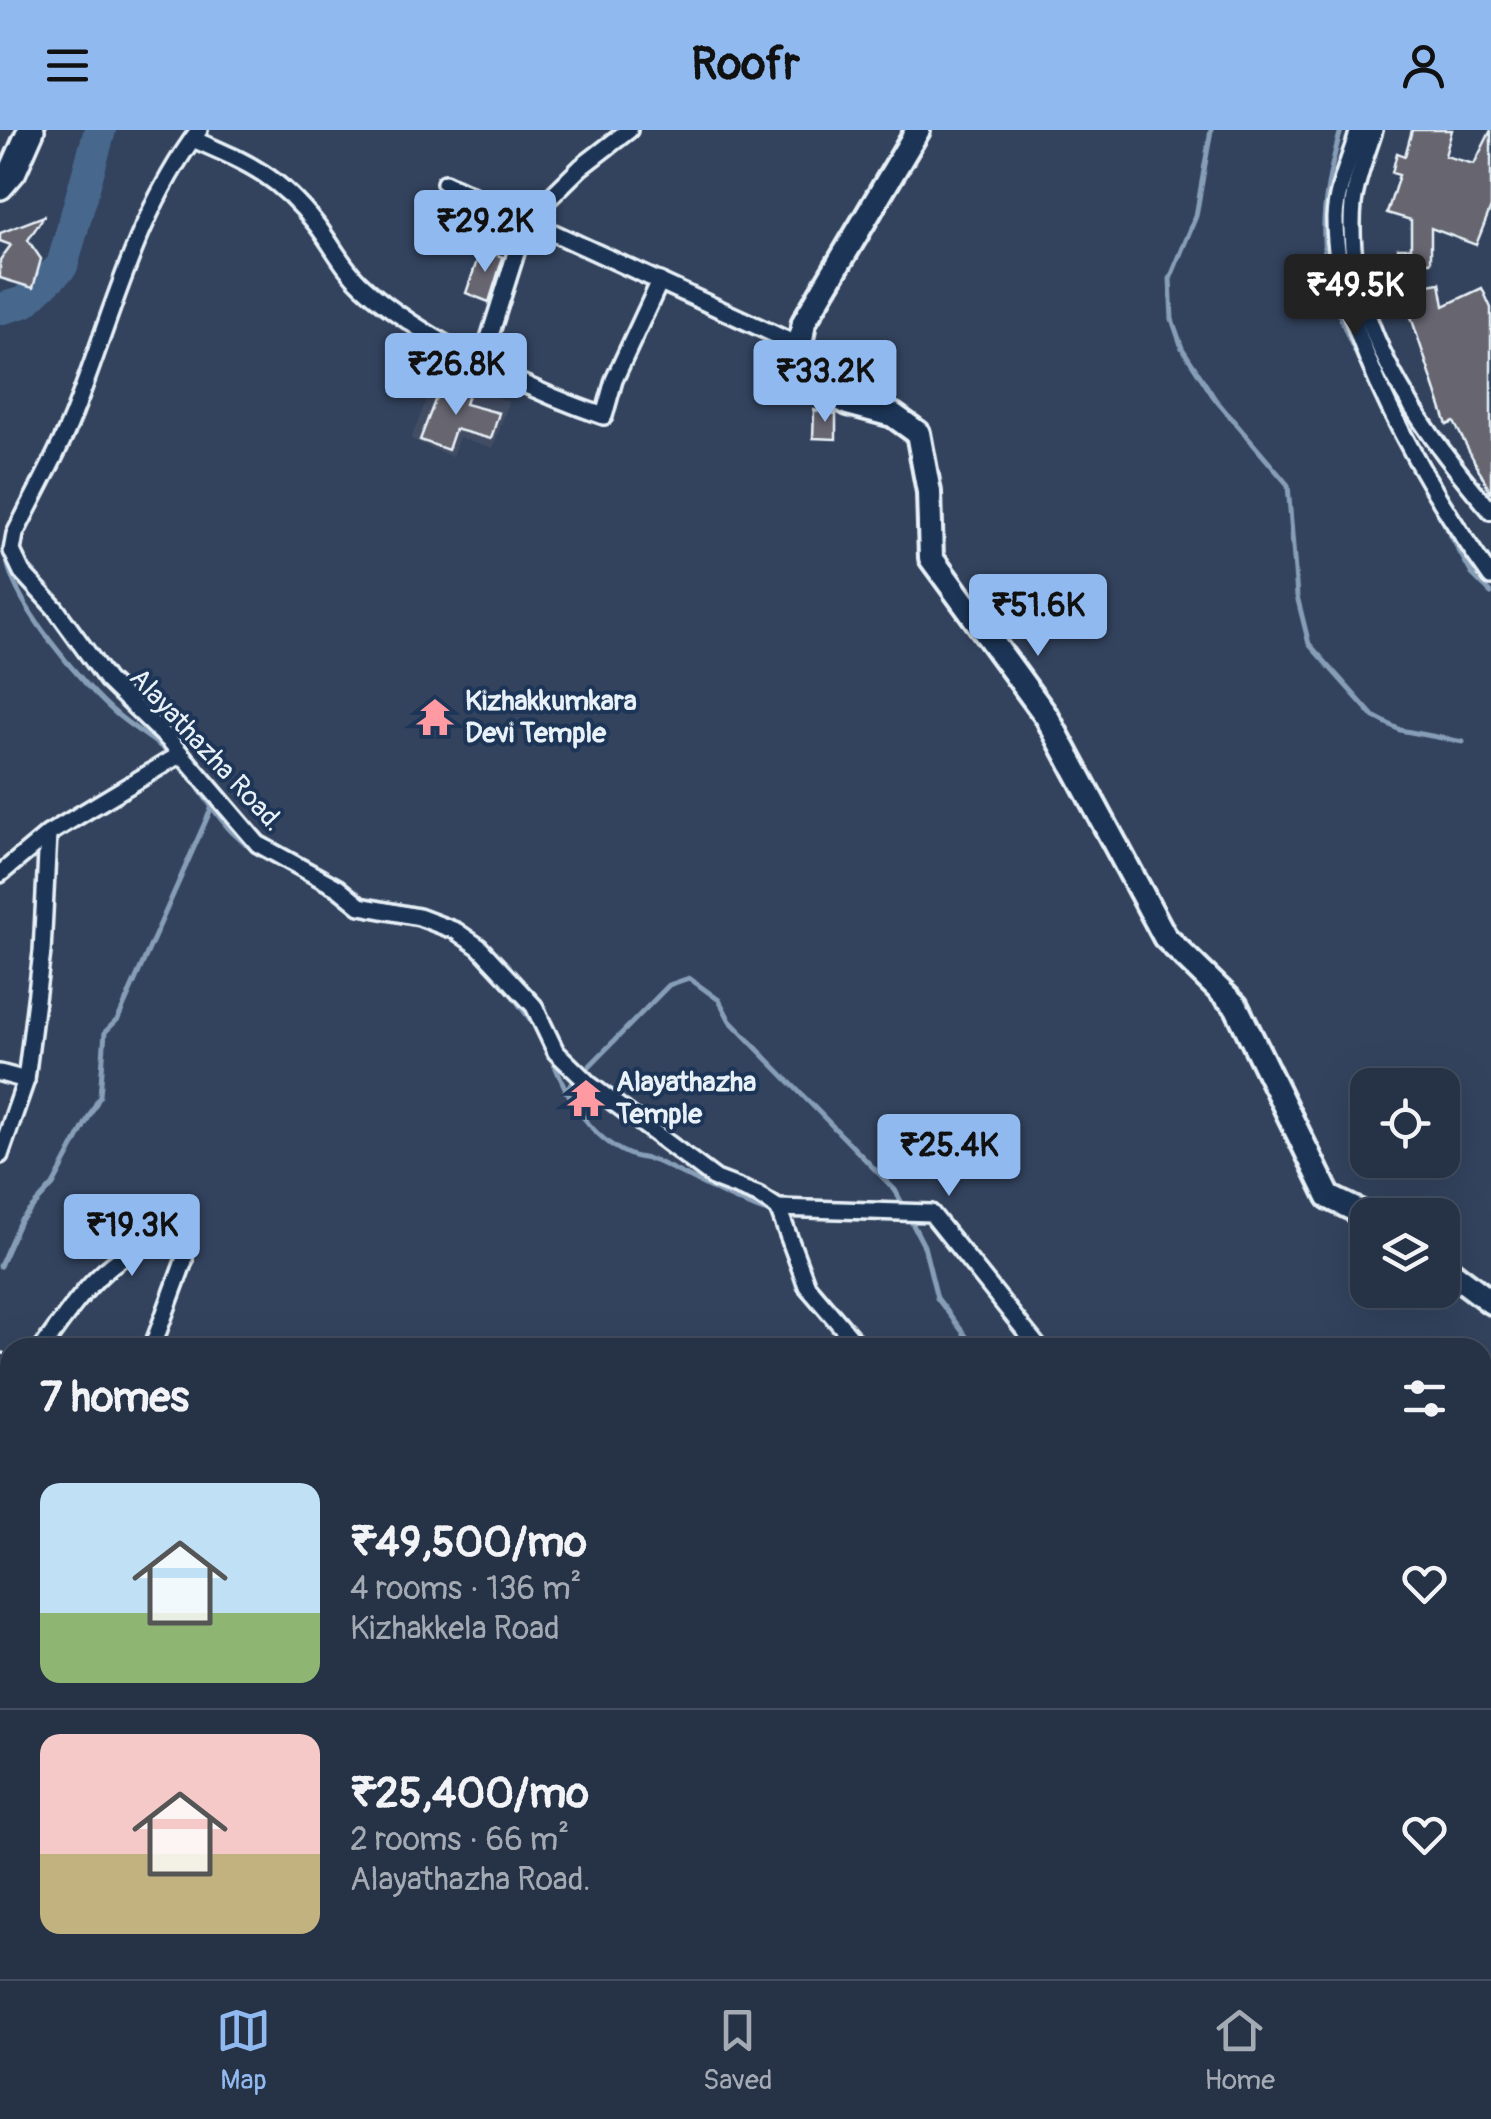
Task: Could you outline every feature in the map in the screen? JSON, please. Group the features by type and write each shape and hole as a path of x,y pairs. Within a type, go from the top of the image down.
{"main road":[{"path":"0,186 13,171 31,130"},
{"path":"918,130 804,322 800,346 818,385 848,403 893,415 918,433 929,492 931,558 1048,716 1165,936 1236,1006 1329,1198 1350,1208"},
{"path":"1460,1279 1491,1302"}],"street":[{"path":"482,360 526,220 581,167 629,130"},
{"path":"1359,130 1335,213 1338,269 1362,349 1455,526 1491,577"},
{"path":"1374,130 1354,201 1356,270 1384,351 1422,427 1491,511"},
{"path":"196,134 266,170 290,191 364,287 418,325 554,398 604,416 614,380 660,281"},
{"name":"Alayathazha Road.","path":"196,134 170,168 156,197 116,293 75,411 15,534 12,551 16,565 55,608 107,680 181,754 258,844 276,858 314,874 360,906 419,917 456,931 479,947 534,1006 556,1052 581,1076 716,1180 758,1195 778,1208"},
{"path":"445,182 800,346"},
{"path":"0,874 48,834 181,754"},
{"path":"0,1154 26,1080 42,952 48,834"},
{"path":"0,1073 26,1080"},
{"path":"851,1338 807,1286 778,1208 931,1213 1031,1338"},
{"path":"50,1338 100,1272 146,1246 177,1240 184,1246 184,1262 156,1338"}],"shaded area":[{"path":"438,371 509,402 493,448 459,437 452,457 411,439"}],"building":[{"path":"1412,130 1452,130 1445,156 1474,164 1491,130 1491,207 1476,245 1431,228 1431,262 1398,262 1398,248 1411,248 1411,220 1387,213 1399,175 1392,173 1397,153 1405,156"},
{"path":"44,216 28,240 41,259 33,288 0,278 0,260 11,245 0,241 0,233"},
{"path":"481,249 503,257 489,302 466,293"},
{"path":"1440,283 1444,306 1482,288 1491,308 1491,493 1454,422 1447,425 1408,308 1405,289"},
{"path":"442,382 469,392 465,404 499,413 491,439 455,429 448,450 420,440"},
{"path":"814,410 836,414 836,439 813,438"}],"waterway":[{"path":"0,309 24,302 62,266 100,130"},
{"path":"1211,130 1196,216 1170,279 1172,319 1182,348 1215,399 1288,485 1297,596 1309,644 1373,716 1400,730 1463,742"},
{"path":"1341,130 1325,208 1327,270 1346,330 1379,401"},
{"path":"73,394 83,367"},
{"path":"1409,460 1472,574 1491,593"},
{"path":"6,551 19,593 68,663 119,716 170,754"},
{"path":"188,773 239,839 285,867"},
{"path":"0,1266 20,1221 53,1185 100,1096 105,1032 118,1019 211,809"},
{"path":"321,886 353,911 375,916"},
{"path":"497,975 538,1030"},
{"path":"565,1091 669,985 689,978 719,1000 730,1021 895,1190 924,1246 937,1298 967,1338"},
{"path":"550,1053 579,1111 614,1146 770,1213 775,1220"},
{"path":"787,1253 798,1289 843,1337"}],"place":[{"name":"Kizhakkumkara Devi Temple","path":"435,717"},
{"name":"Alayathazha Temple","path":"586,1098"}]}
